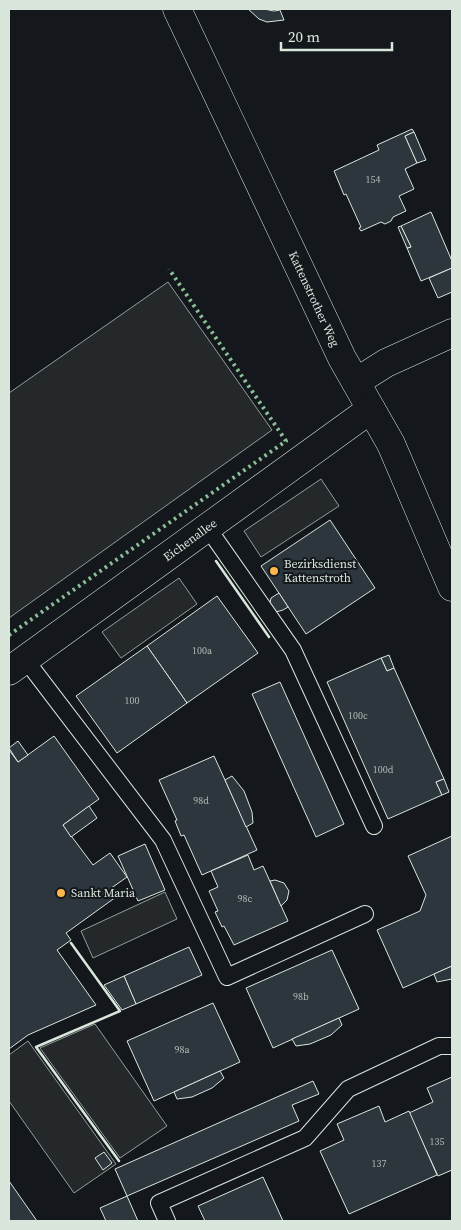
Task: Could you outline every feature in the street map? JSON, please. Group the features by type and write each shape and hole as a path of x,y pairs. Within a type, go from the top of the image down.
{"street":[{"name":"Kattenstrother Weg","path":"177,9 338,349 392,444 452,587"},
{"path":"356,382 386,363 452,333"},
{"name":"Eichenallee","path":"17,665 371,409"}],"lane":[{"path":"207,527 293,650 374,826"},
{"path":"17,665 163,840 227,977 365,914"},
{"path":"167,1221 159,1203 305,1138 348,1089 438,1046 452,1046"}],"shaded area":[{"path":"168,282 272,430 9,618 9,393"},
{"path":"321,479 339,506 261,557 244,531"},
{"path":"179,578 197,604 121,658 102,632"},
{"path":"165,892 177,919 93,958 81,931"},
{"path":"95,1024 167,1126 120,1158 40,1048"},
{"path":"28,1041 116,1164 74,1193 9,1101 9,1055"}],"building":[{"path":"248,9 280,10 284,20 267,22 259,19"},
{"path":"412,129 414,132 405,136 417,163 405,169 414,189 399,196 406,211 393,217 391,221 385,224 381,222 361,231 359,228 361,227 334,171 379,150 377,145"},
{"path":"414,132 426,160 417,163 405,136"},
{"path":"431,212 452,261 452,268 421,281 407,248 411,247 401,226"},
{"path":"401,226 411,247 407,248 398,227"},
{"path":"452,268 452,292 438,298 429,278"},
{"path":"330,520 375,588 306,634 261,566"},
{"path":"279,593 288,607 276,612 270,603 271,598"},
{"path":"217,596 258,653 187,703 147,646"},
{"path":"147,646 187,703 117,753 76,696"},
{"path":"389,655 394,668 387,671 381,658"},
{"path":"381,658 387,671 394,668 444,779 436,782 442,795 388,819 327,682"},
{"path":"280,682 344,824 316,837 252,694"},
{"name":"Sankt Maria","path":"54,736 99,799 63,825 93,865 110,853 127,877 110,889 116,897 66,933 71,940 57,950 96,1005 28,1035 9,1049 9,750 18,762"},
{"path":"18,741 28,755 18,762 9,748"},
{"path":"214,756 257,850 202,875 184,835 181,836 175,821 177,820 159,780"},
{"path":"232,776 244,791 252,812 253,823 246,827 225,780"},
{"path":"444,779 449,792 442,795 436,782"},
{"path":"89,806 97,818 71,837 63,825"},
{"path":"452,836 452,966 403,988 377,930 420,911 426,895 408,856"},
{"path":"145,844 165,890 138,901 118,856"},
{"path":"248,855 254,870 263,866 288,921 234,945 215,912 218,911 209,891 218,887 211,871"},
{"path":"275,880 284,883 289,891 287,900 281,906 270,881"},
{"path":"189,947 202,975 136,1004 124,976"},
{"path":"332,950 359,1009 273,1048 246,988"},
{"path":"452,966 452,979 437,982 434,974"},
{"path":"124,976 136,1004 122,1010 104,985"},
{"path":"213,1003 240,1062 154,1101 127,1041"},
{"path":"339,1018 342,1025 331,1035 310,1044 296,1046 292,1039"},
{"path":"220,1071 224,1078 212,1088 192,1097 177,1099 174,1092"},
{"path":"452,1077 452,1170 438,1176 409,1113 433,1102 427,1088"},
{"path":"313,1081 319,1094 292,1105 299,1121 127,1196 115,1169"},
{"path":"379,1106 385,1122 409,1111 437,1175 349,1214 320,1151 344,1140 337,1124"},
{"path":"104,1152 112,1163 103,1170 95,1158"},
{"path":"263,1177 283,1221 205,1221 198,1206"},
{"path":"9,1181 37,1221 9,1221"},
{"path":"127,1196 138,1221 106,1221 100,1208"}],"hedge":[{"path":"9,635 286,441 169,269"}],"wall":[{"path":"216,561 269,637"},
{"path":"71,943 120,1011 36,1047 119,1161"}],"place":[{"name":"Bezirksdienst Kattenstroth","path":"274,571"},
{"name":"Sankt Maria","path":"61,893"}]}
